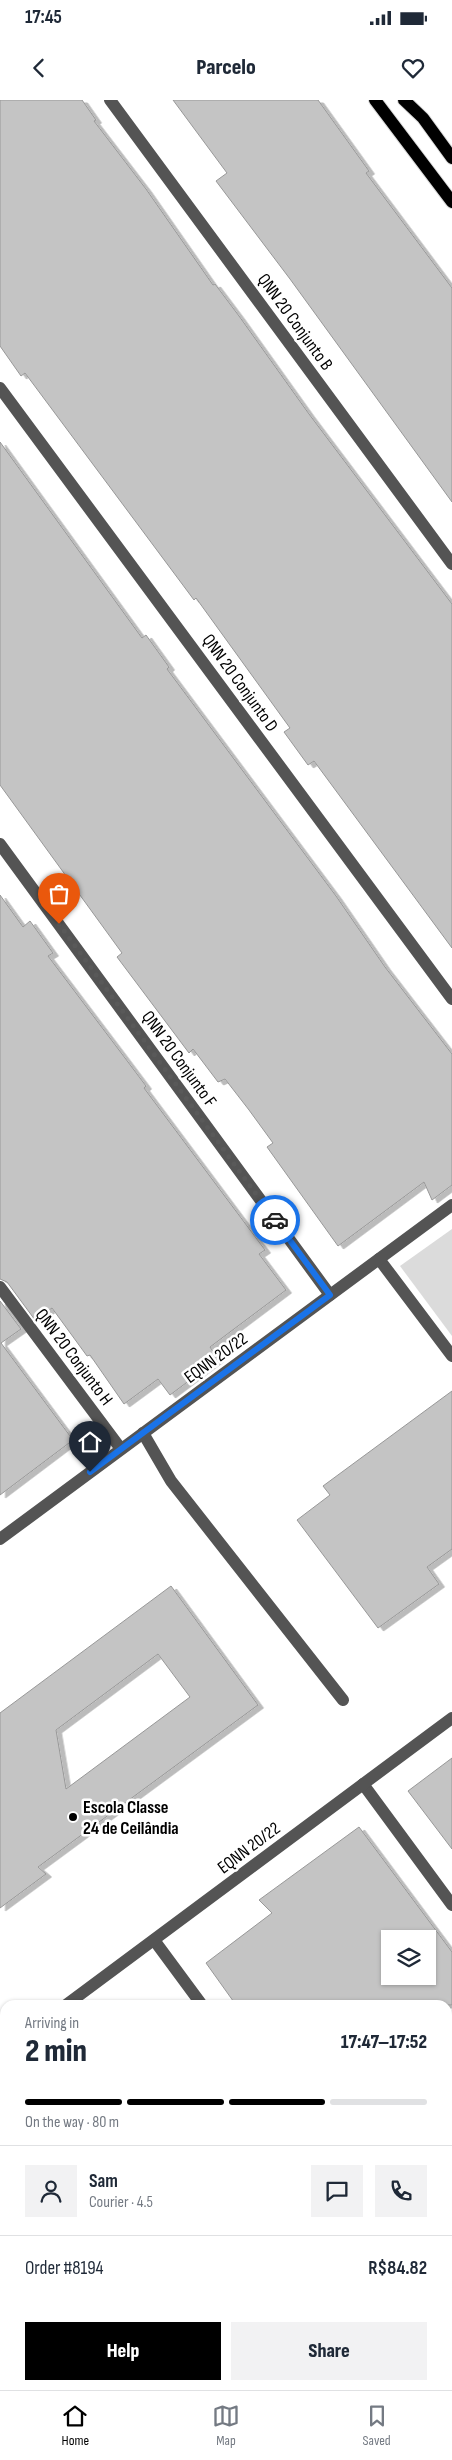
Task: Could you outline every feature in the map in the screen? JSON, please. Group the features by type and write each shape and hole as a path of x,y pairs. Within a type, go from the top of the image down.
{"main road":[{"path":"375,100 452,202"},
{"path":"404,100 423,118 452,158"}],"street":[{"name":"QNN 20 Conjunto B","path":"110,100 452,564"},
{"name":"QNN 20 Conjunto D","path":"0,388 452,999"},
{"name":"QNN 20 Conjunto F","path":"0,844 330,1295"},
{"name":"EQNN 20/22","path":"0,1538 452,1205"},
{"path":"379,1259 452,1356"},
{"name":"QNN 20 Conjunto H","path":"0,1287 121,1449"},
{"path":"143,1433 172,1481 343,1700"},
{"name":"EQNN 20/22","path":"73,2000 452,1718"},
{"path":"363,1784 452,1905"},
{"path":"154,1940 198,2000"}],"shaded area":[{"path":"452,1229 452,1336 400,1266"}],"building":[{"path":"0,100 82,100 96,120 94,121 146,189 213,285 215,284 239,316 309,414 452,604 452,948 314,761 308,765 284,732 290,728 196,598 194,600 25,373 21,376 0,346"},
{"path":"173,100 318,100 369,171 366,173 452,288 452,502 290,279 216,181 227,173"},
{"path":"0,442 142,638 146,635 169,667 167,669 336,896 385,967 452,1054 452,1185 432,1200 424,1182 338,1246 267,1147 273,1143 249,1110 225,1079 218,1082 193,1049 189,1053 117,957 122,953 0,785"},
{"path":"0,895 23,927 30,921 53,953 48,956 146,1086 144,1088 265,1250 259,1254 286,1290 210,1347 218,1359 170,1395 158,1379 124,1404 90,1355 87,1356 52,1308 35,1320 7,1282 0,1279"},
{"path":"0,1301 21,1329 1,1343 73,1440 0,1495"},
{"path":"452,1391 452,1549 427,1567 439,1584 378,1628 297,1520 330,1495 323,1486"},
{"path":"171,1586 258,1705 38,1867 46,1874 0,1908 0,1713","holes":["158,1654 190,1697 66,1789 56,1730"]},
{"path":"452,1758 452,1849 408,1791"},
{"path":"359,1827 436,1930 381,1930 381,1985 436,1985 436,1930 452,1952 452,2000 232,2000 206,1963 272,1913 259,1900"}],"way so far":[{"path":"59,924 275,1220"}],"place":[{"name":"Escola Classe 24 de Ceilândia","path":"73,1817"}],"route":[{"path":"90,1472 330,1295 275,1220"}]}
